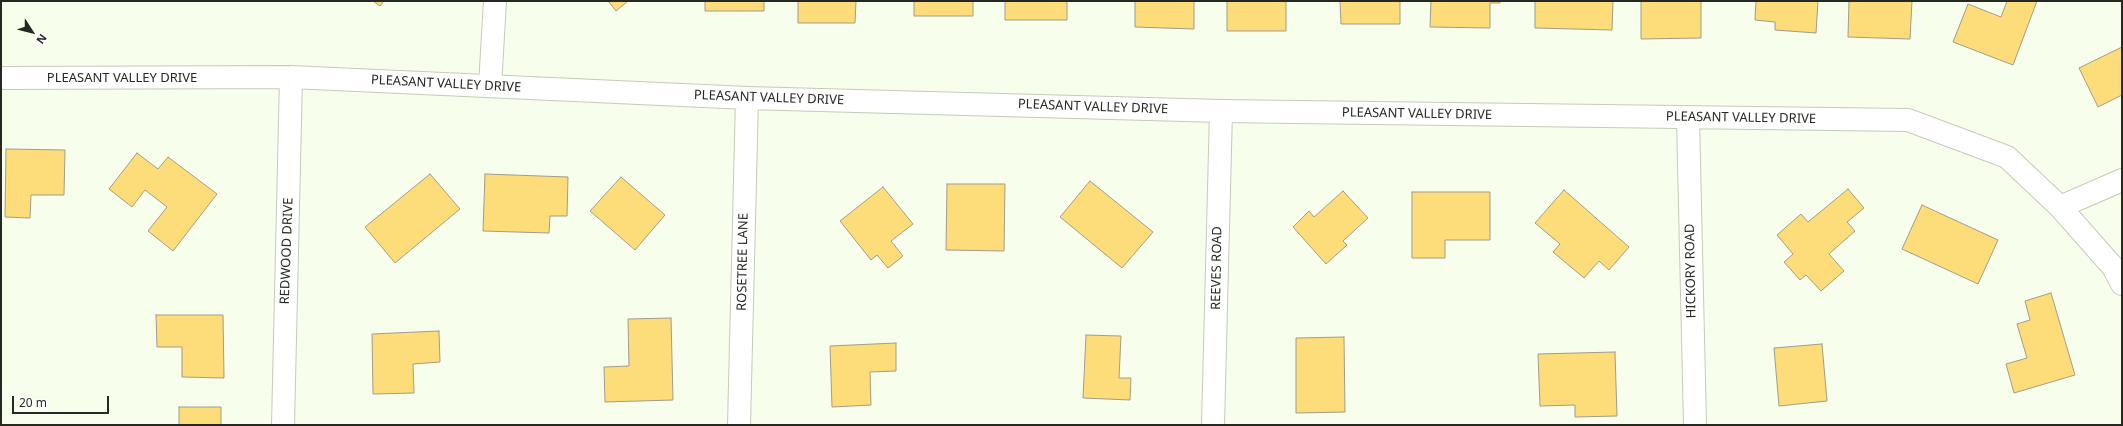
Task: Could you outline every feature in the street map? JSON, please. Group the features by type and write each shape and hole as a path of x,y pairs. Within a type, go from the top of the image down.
{"street":[{"path":"490,86 495,1"},
{"name":"PLEASANT VALLEY DRIVE","path":"1,78 291,78 747,98 1221,111 1908,120 2007,157 2060,207 2114,267 2122,284"},
{"name":"REDWOOD DRIVE","path":"283,425 291,78"},
{"name":"ROSETREE LANE","path":"739,425 747,98"},
{"name":"REEVES ROAD","path":"1213,425 1221,111"},
{"name":"HICKORY ROAD","path":"1688,118 1695,425"},
{"path":"2060,207 2122,180"}],"building":[{"path":"373,1 384,1 380,6"},
{"path":"608,1 628,1 616,11"},
{"path":"705,1 764,1 764,11 705,11"},
{"path":"798,1 856,1 855,23 798,23"},
{"path":"914,1 973,1 973,16 914,16"},
{"path":"1005,1 1067,1 1067,20 1005,20"},
{"path":"1135,1 1194,1 1194,29 1135,27"},
{"path":"1227,1 1286,1 1286,31 1227,31"},
{"path":"1340,1 1400,1 1400,24 1341,24"},
{"path":"1431,1 1500,1 1500,3 1490,3 1490,28 1430,27"},
{"path":"1535,1 1613,1 1612,30 1535,28"},
{"path":"1641,1 1701,1 1701,38 1641,39"},
{"path":"1756,1 1818,1 1816,33 1775,30 1775,22 1755,20"},
{"path":"1849,1 1912,1 1910,39 1848,37"},
{"path":"2007,1 2037,1 2013,65 1953,42 1968,4 2001,17"},
{"path":"2122,47 2122,95 2098,107 2079,68"},
{"path":"6,149 65,150 64,195 31,195 30,218 5,217"},
{"path":"137,153 158,169 168,157 217,194 173,251 148,231 167,207 145,190 132,207 109,189"},
{"path":"430,174 460,209 395,263 365,227"},
{"path":"485,174 568,177 567,216 550,216 549,233 483,231"},
{"path":"621,177 665,215 635,250 590,211"},
{"path":"1090,181 1153,232 1122,268 1060,217"},
{"path":"947,184 1005,184 1004,251 946,250"},
{"path":"883,187 913,224 891,241 903,256 888,268 877,255 871,260 840,221"},
{"path":"1848,189 1864,208 1847,222 1855,231 1829,254 1844,271 1821,291 1806,275 1800,280 1784,262 1793,254 1777,235 1801,214 1808,222"},
{"path":"1564,190 1629,247 1609,270 1599,261 1584,278 1553,252 1560,244 1535,223"},
{"path":"1343,191 1368,218 1343,241 1347,245 1326,264 1293,227 1309,211 1314,217"},
{"path":"1412,192 1490,192 1490,240 1445,240 1445,258 1412,258"},
{"path":"1922,205 1998,240 1978,284 1902,249"},
{"path":"2051,293 2075,375 2014,393 2006,364 2027,358 2017,324 2030,320 2025,301"},
{"path":"156,315 223,315 224,378 182,377 182,347 157,347"},
{"path":"671,318 673,400 605,402 604,367 629,366 628,319"},
{"path":"439,331 440,362 413,364 414,393 373,394 372,334"},
{"path":"1086,335 1121,336 1119,378 1131,378 1130,400 1083,398"},
{"path":"1344,337 1345,412 1296,413 1296,338"},
{"path":"896,343 896,371 870,372 871,405 832,407 830,346"},
{"path":"1822,344 1827,401 1779,406 1774,348"},
{"path":"1615,352 1617,416 1575,417 1575,405 1540,406 1538,354"},
{"path":"179,407 221,407 221,425 179,425"}]}
